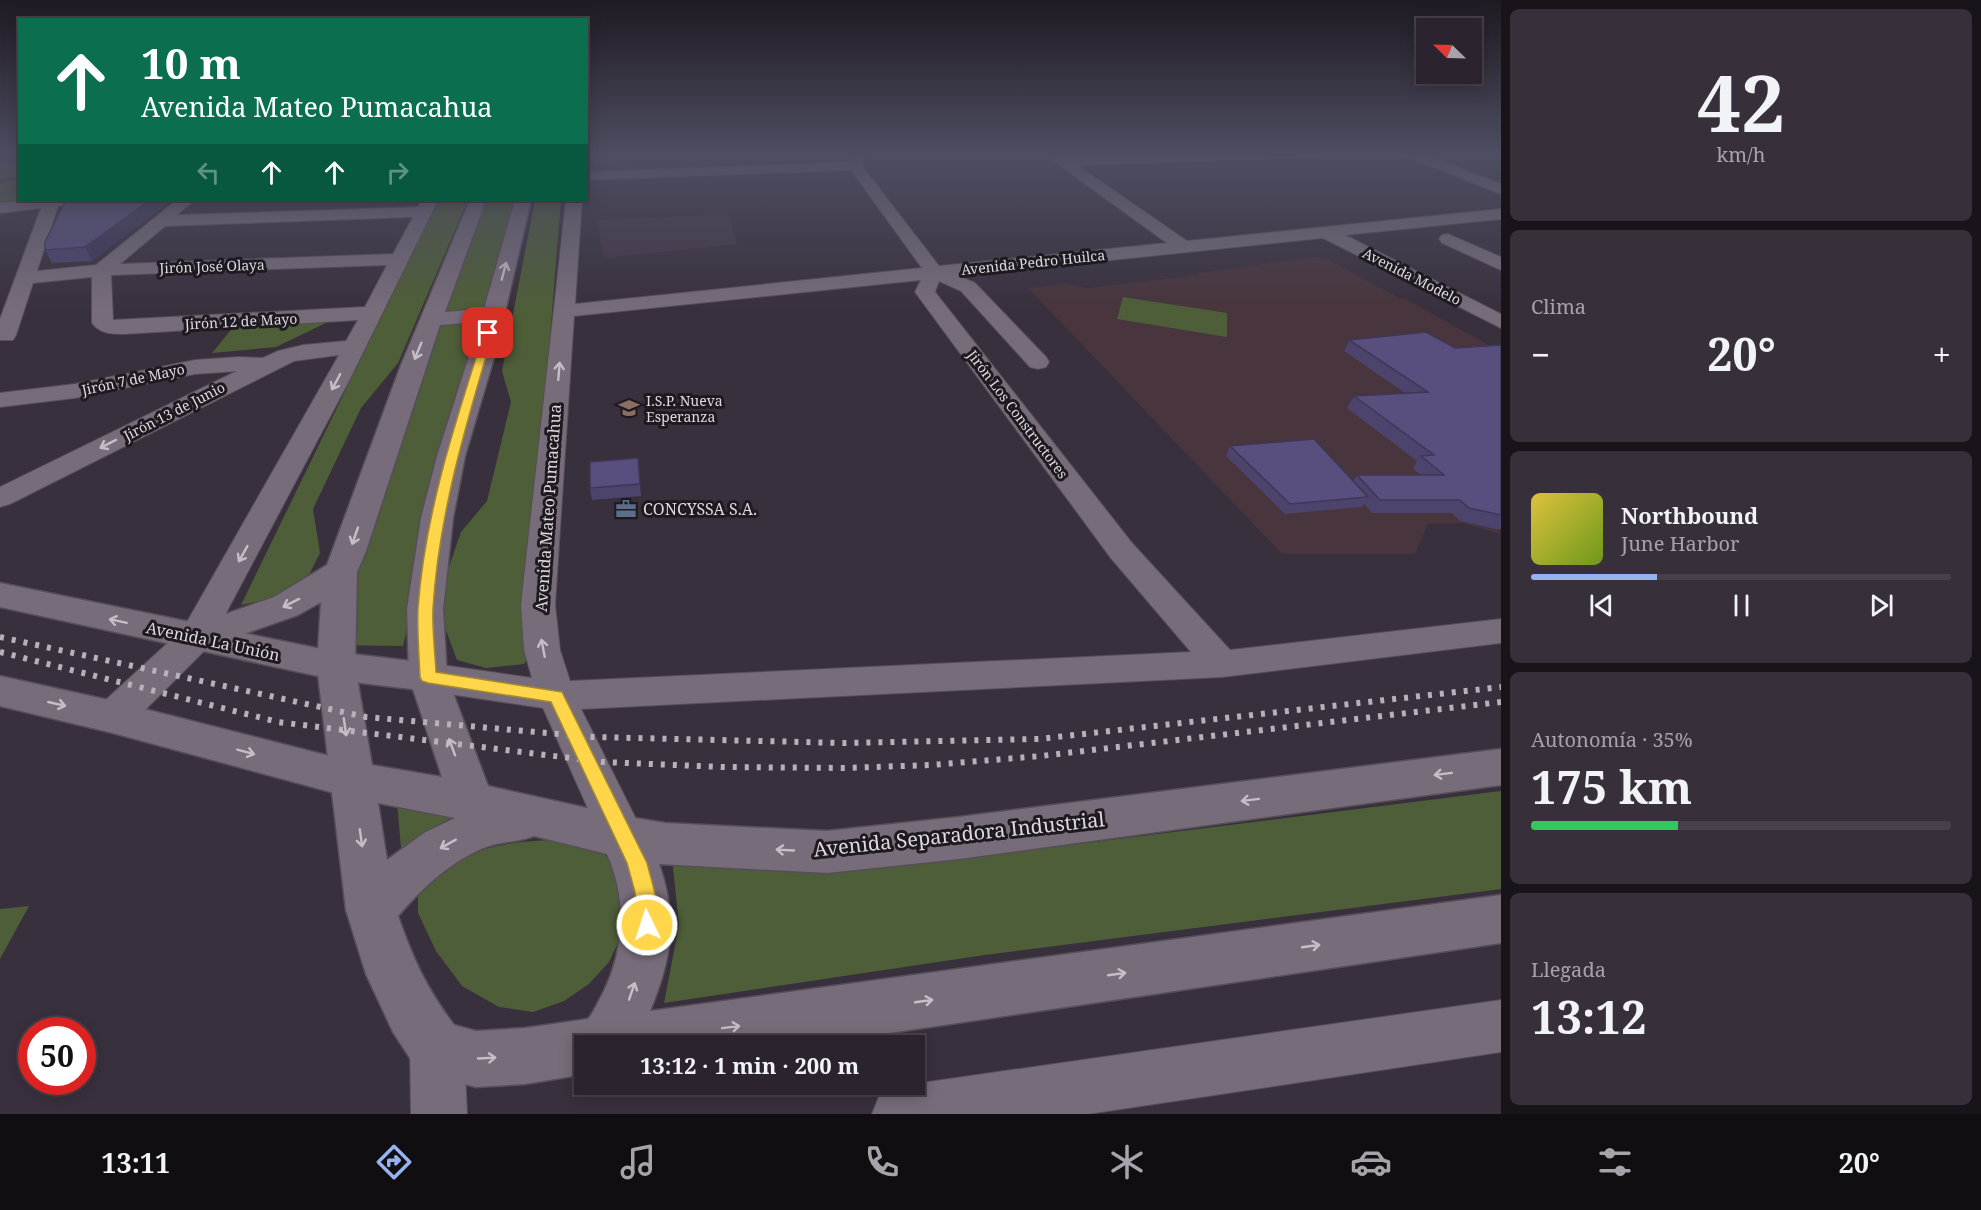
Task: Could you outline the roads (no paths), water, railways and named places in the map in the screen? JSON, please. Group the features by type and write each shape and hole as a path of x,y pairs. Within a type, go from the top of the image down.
{"main road":[{"path":"476,205 413,365 350,551 340,572 336,666 371,910 392,974 412,1013 437,1049 476,1059 525,1056 574,1048"},
{"path":"472,802 428,677 425,609 437,518 451,456 493,315 522,205"},
{"path":"431,319 493,315"},
{"path":"196,638 286,606 340,572"},
{"name":"Avenida La Unión","path":"0,595 336,666 428,677"},
{"path":"0,692 113,717 353,780"},
{"name":"Avenida Separadora Industrial","path":"353,780 472,802 623,837 665,844 827,852 959,838 1501,767"},
{"path":"371,910 394,884 448,843 496,825 521,819 544,818"},
{"path":"602,1035 628,1003 642,964 647,925 642,882 637,863 623,837"},
{"path":"672,1035 842,1013 1501,919"}],"street":[{"path":"0,208 22,205"},
{"path":"5,334 51,205"},
{"path":"101,270 180,205"},
{"name":"Avenida Mateo Pumacahua","path":"574,205 538,605 542,650 556,696 623,837"},
{"path":"888,205 934,272 968,287 1038,362"},
{"path":"1125,205 1184,247"},
{"path":"160,221 427,206"},
{"path":"113,717 196,638 355,347 427,206"},
{"name":"Avenida Pedro Huilca","path":"564,311 1501,214"},
{"name":"Avenida Modelo","path":"1323,231 1501,322"},
{"path":"1426,242 1481,236"},
{"path":"1448,239 1501,264"},
{"path":"1360,249 1394,245"},
{"name":"Jirón José Olaya","path":"26,278 101,270 400,259"},
{"name":"Jirón 12 de Mayo","path":"101,270 103,323 109,327 372,313"},
{"name":"Jirón Los Constructores","path":"934,272 925,292 1121,549 1222,664"},
{"name":"Jirón 13 de Junio","path":"0,498 266,365 303,352 355,347"},
{"name":"Jirón 7 de Mayo","path":"0,400 87,389 192,366 224,363 266,365"},
{"path":"428,677 556,696 1222,664 1501,631"},
{"path":"900,1114 1501,1026"},
{"path":"437,1049 439,1114"}],"railway":[{"path":"0,637 366,717 593,737 844,743 1039,739 1501,687"},
{"path":"0,652 278,722 603,762 722,767 845,768 931,765 1041,756 1501,702"}],"place":[{"name":"I.S.P. Nueva Esperanza","path":"629,408"},
{"name":"CONCYSSA S.A.","path":"626,509"}]}
